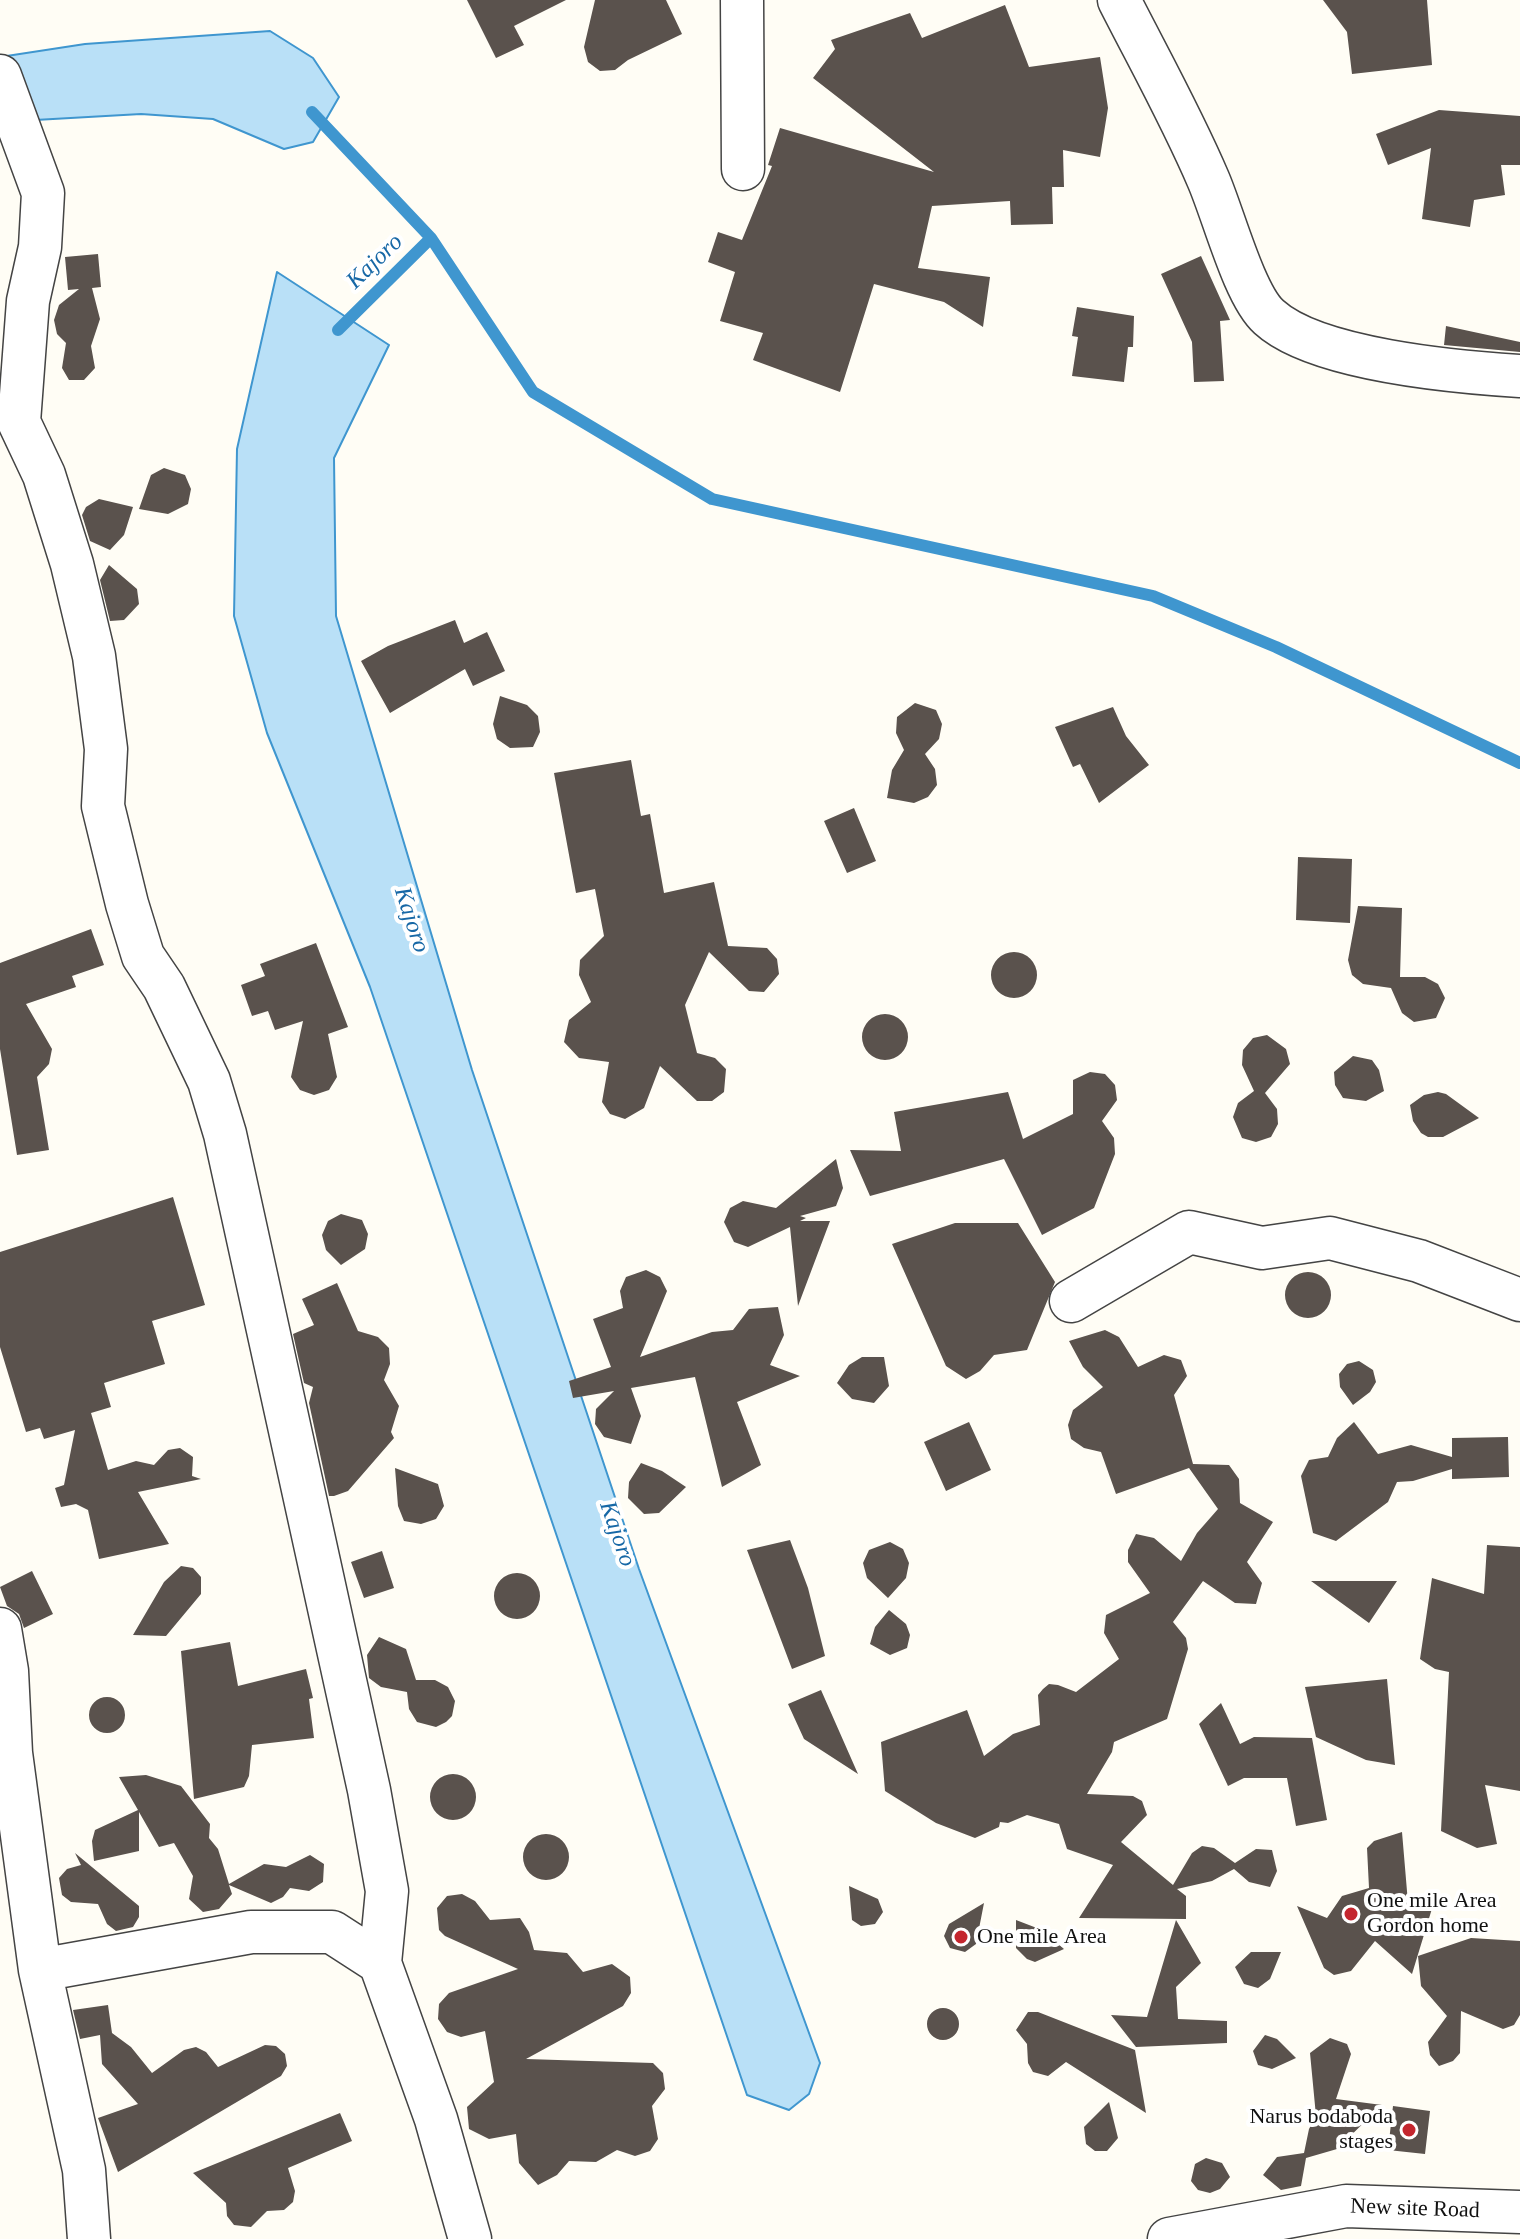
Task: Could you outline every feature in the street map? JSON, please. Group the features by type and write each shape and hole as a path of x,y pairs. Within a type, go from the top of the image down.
{"street":[{"path":"742,0 743,169"},
{"path":"1119,0 1208,178 1253,297 1269,317 1330,348 1466,373 1520,376"},
{"path":"0,76 43,193 40,247 28,301 19,422 44,475 72,564 94,656 106,749 103,806 127,904 143,956 164,987 209,1081 225,1134 374,1819 387,1891 380,1963 436,2119 470,2239"},
{"path":"1071,1301 1189,1232 1262,1248 1330,1238 1419,1261 1520,1300"},
{"path":"0,1629 7,1671 11,1753 40,1970 84,2170 89,2239"},
{"path":"40,1970 251,1932 332,1932 380,1963"},
{"name":"New site Road","path":"1169,2239 1346,2206 1520,2212"}],"water":[{"path":"270,31 313,58 339,97 313,142 284,149 213,119 141,114 0,122 0,57 85,44"},
{"path":"277,272 389,345 334,458 336,616 472,1070 639,1569 820,2063 809,2094 789,2110 747,2095 370,987 267,733 234,616 237,449"}],"building":[{"path":"467,0 566,0 514,26 524,45 496,58"},
{"path":"595,0 666,0 682,34 628,60 615,70 600,71 588,62 584,47"},
{"path":"1323,0 1427,0 1432,65 1352,74 1347,32"},
{"path":"1005,5 1029,67 1100,57 1108,108 1100,157 1063,150 1064,187 1052,187 1053,224 1011,225 1010,201 932,206 918,268 990,277 983,327 944,302 874,284 840,392 753,360 763,333 720,321 735,272 708,262 718,232 742,240 772,166 768,165 780,128 934,172 813,78 835,49 831,40 910,13 922,38"},
{"path":"1439,110 1520,116 1520,165 1501,165 1505,195 1474,200 1470,227 1422,219 1431,148 1388,165 1376,134"},
{"path":"98,254 101,287 92,288 100,319 91,346 95,368 84,380 69,380 62,368 66,343 57,334 54,320 59,305 79,289 68,290 65,257"},
{"path":"1201,256 1230,320 1220,321 1224,381 1194,382 1192,342 1161,274"},
{"path":"1077,307 1134,316 1133,347 1128,347 1124,382 1072,376 1078,337 1072,336"},
{"path":"1446,326 1520,342 1520,352 1444,345"},
{"path":"164,468 185,475 191,489 188,504 168,514 139,509 151,475"},
{"path":"99,499 133,507 124,535 110,550 90,541 82,515 86,507"},
{"path":"109,565 137,589 139,604 124,620 110,621 100,580"},
{"path":"455,620 464,643 487,632 505,671 473,686 465,669 390,713 361,661 388,646"},
{"path":"500,696 527,705 538,716 540,732 533,747 510,748 497,739 493,724"},
{"path":"915,703 936,710 942,724 939,739 925,754 935,769 937,785 928,797 914,803 887,798 892,770 904,750 896,733 897,717"},
{"path":"1113,707 1126,736 1149,765 1099,803 1080,764 1073,767 1055,727"},
{"path":"631,760 641,816 650,814 664,893 714,882 728,946 767,948 777,959 779,974 764,992 749,991 709,952 685,1005 697,1053 715,1058 726,1069 724,1092 712,1101 697,1101 660,1066 644,1108 625,1119 610,1114 602,1102 609,1062 579,1058 564,1042 569,1020 591,1002 579,975 580,960 604,936 595,889 576,893 554,773"},
{"path":"854,808 876,861 847,873 824,821"},
{"path":"1298,857 1352,859 1350,923 1296,920"},
{"path":"1358,906 1402,908 1400,977 1425,977 1438,984 1445,998 1436,1018 1414,1022 1402,1013 1391,988 1363,984 1352,975 1348,960"},
{"path":"91,929 104,965 72,976 76,987 26,1004 52,1049 49,1064 37,1077 49,1150 17,1155 0,1049 0,963"},
{"path":"316,943 348,1027 328,1034 337,1077 329,1090 314,1095 300,1090 291,1077 303,1021 275,1030 268,1011 252,1016 241,985 265,976 260,964"},
{"path":"1014,952 1030,959 1037,975 1030,991 1014,998 998,991 991,975 998,959"},
{"path":"885,1014 901,1021 908,1037 901,1053 885,1060 869,1053 862,1037 869,1021"},
{"path":"1267,1035 1286,1049 1290,1064 1265,1093 1277,1109 1278,1124 1271,1137 1256,1142 1242,1138 1233,1117 1238,1103 1254,1091 1242,1065 1243,1050 1253,1038"},
{"path":"1353,1056 1372,1060 1379,1070 1384,1091 1366,1101 1343,1098 1335,1085 1334,1072"},
{"path":"1090,1072 1105,1074 1115,1085 1117,1100 1102,1121 1114,1138 1115,1154 1094,1208 1042,1235 1004,1159 870,1196 850,1150 901,1151 894,1112 1008,1092 1023,1139 1073,1114 1073,1080"},
{"path":"1446,1094 1479,1118 1443,1137 1428,1137 1421,1133 1413,1121 1410,1105 1424,1095"},
{"path":"836,1159 843,1188 836,1206 800,1216 806,1218 800,1221 830,1221 798,1306 790,1227 748,1247 734,1242 724,1222 730,1208 743,1201 776,1208"},
{"path":"173,1197 205,1305 152,1321 165,1364 104,1383 111,1407 91,1413 108,1470 136,1461 154,1465 168,1450 180,1448 193,1457 192,1476 201,1479 138,1492 169,1544 99,1559 88,1510 76,1504 61,1507 55,1488 64,1485 75,1430 44,1439 40,1428 26,1432 0,1347 0,1252"},
{"path":"341,1214 362,1220 368,1234 365,1249 341,1265 326,1250 322,1235 328,1221"},
{"path":"955,1223 1018,1223 1055,1282 1027,1350 994,1355 980,1371 966,1379 946,1366 892,1244"},
{"path":"646,1270 660,1277 667,1291 640,1357 712,1332 733,1330 749,1309 778,1307 784,1335 770,1365 800,1376 737,1402 761,1465 722,1487 695,1377 631,1388 641,1416 631,1444 604,1437 595,1424 596,1409 614,1391 573,1398 569,1381 611,1367 593,1319 623,1308 620,1291 626,1277"},
{"path":"1308,1272 1324,1279 1331,1295 1324,1311 1308,1318 1292,1311 1285,1295 1292,1279"},
{"path":"337,1283 358,1331 378,1337 389,1348 390,1364 384,1380 399,1406 391,1432 394,1438 348,1491 329,1496 309,1403 313,1387 304,1383 293,1334 314,1325 302,1299"},
{"path":"1105,1330 1119,1337 1138,1367 1164,1355 1181,1360 1187,1376 1174,1395 1193,1464 1229,1465 1239,1479 1240,1503 1273,1522 1247,1562 1262,1583 1256,1604 1235,1603 1203,1581 1173,1622 1186,1638 1188,1649 1167,1719 1114,1742 1112,1752 1087,1794 1133,1796 1142,1801 1147,1815 1121,1842 1173,1885 1192,1853 1202,1846 1214,1848 1235,1863 1256,1849 1272,1850 1277,1871 1270,1887 1249,1882 1234,1869 1212,1881 1177,1889 1186,1896 1186,1919 1079,1918 1113,1865 1067,1849 1059,1824 1027,1815 1008,1823 1000,1822 999,1827 975,1838 936,1823 885,1791 881,1742 967,1710 984,1756 1013,1734 1040,1725 1038,1695 1049,1684 1076,1692 1119,1659 1104,1633 1106,1615 1150,1593 1128,1562 1128,1550 1136,1534 1154,1538 1181,1561 1197,1533 1218,1509 1189,1468 1116,1494 1101,1452 1084,1448 1071,1439 1068,1425 1073,1410 1103,1387 1083,1367 1069,1341"},
{"path":"862,1357 884,1357 889,1386 874,1403 852,1399 837,1383 849,1365"},
{"path":"1359,1361 1373,1370 1376,1382 1370,1392 1353,1405 1340,1387 1339,1374 1347,1364"},
{"path":"969,1422 991,1470 946,1491 924,1442"},
{"path":"1354,1422 1378,1454 1411,1445 1452,1457 1452,1438 1508,1437 1509,1477 1452,1479 1452,1469 1413,1481 1397,1482 1388,1502 1336,1541 1313,1533 1301,1476 1309,1460 1328,1457 1337,1438"},
{"path":"641,1463 662,1471 686,1487 659,1513 644,1514 628,1498 629,1482"},
{"path":"395,1468 438,1484 444,1506 436,1519 421,1524 404,1521 398,1506"},
{"path":"790,1540 808,1588 825,1656 792,1669 747,1550"},
{"path":"890,1542 903,1549 909,1563 906,1578 888,1598 867,1578 863,1563 869,1550"},
{"path":"1487,1545 1520,1547 1520,1791 1485,1785 1497,1844 1477,1848 1441,1831 1449,1672 1435,1669 1420,1659 1432,1578 1484,1594"},
{"path":"382,1551 394,1588 364,1598 351,1562"},
{"path":"181,1566 193,1568 201,1577 201,1594 166,1636 133,1635 164,1582"},
{"path":"32,1571 53,1614 24,1628 19,1614 7,1606 0,1587"},
{"path":"517,1573 533,1580 540,1596 533,1612 517,1619 501,1612 494,1596 501,1580"},
{"path":"1311,1581 1397,1581 1369,1623"},
{"path":"889,1610 906,1624 910,1635 907,1648 890,1655 870,1644 875,1627"},
{"path":"379,1637 406,1649 416,1680 435,1680 448,1687 455,1701 452,1716 446,1722 436,1727 417,1722 409,1709 407,1692 381,1687 369,1678 367,1655"},
{"path":"230,1642 238,1686 306,1669 313,1698 309,1699 314,1738 252,1745 249,1776 244,1787 194,1799 181,1651"},
{"path":"1387,1679 1395,1765 1366,1760 1316,1737 1305,1687"},
{"path":"821,1690 858,1774 804,1739 788,1704"},
{"path":"107,1697 120,1702 125,1715 120,1728 107,1733 94,1728 89,1715 94,1702"},
{"path":"1221,1703 1240,1744 1254,1737 1312,1738 1327,1820 1296,1826 1287,1778 1244,1778 1228,1786 1199,1724"},
{"path":"453,1774 470,1780 476,1797 470,1814 453,1820 436,1814 430,1797 436,1780"},
{"path":"146,1775 181,1786 210,1824 209,1838 218,1849 229,1884 264,1864 286,1867 310,1855 324,1864 323,1882 309,1891 290,1888 283,1897 271,1903 229,1885 232,1894 219,1909 203,1912 189,1899 193,1876 174,1843 159,1847 139,1812 139,1851 94,1861 92,1841 95,1830 138,1810 119,1777"},
{"path":"1402,1832 1408,1903 1434,1902 1412,1974 1375,1941 1351,1971 1334,1975 1324,1968 1297,1906 1327,1918 1342,1896 1369,1888 1367,1848 1374,1841"},
{"path":"546,1834 562,1841 569,1857 562,1873 546,1880 530,1873 523,1857 530,1841"},
{"path":"75,1853 139,1906 139,1917 133,1927 116,1931 107,1924 98,1904 71,1902 62,1895 59,1878 67,1869 81,1865"},
{"path":"849,1886 878,1899 883,1912 875,1924 861,1926 852,1920"},
{"path":"462,1894 475,1901 490,1920 520,1918 529,1932 534,1950 567,1953 583,1972 612,1964 630,1977 631,1993 623,2006 526,2059 653,2063 663,2073 665,2089 652,2106 658,2139 650,2151 635,2156 617,2150 596,2162 569,2161 557,2175 538,2185 519,2163 516,2134 489,2139 469,2129 467,2107 494,2082 485,2031 461,2037 447,2032 438,2019 439,2004 449,1993 518,1969 445,1936 439,1930 437,1908 447,1896"},
{"name":"One mile Area","path":"984,1903 976,1944 965,1952 950,1948 944,1936 949,1924"},
{"path":"1016,1920 1042,1930 1064,1949 1035,1962 1027,1959 1016,1948"},
{"path":"1176,1920 1201,1963 1176,1987 1178,2019 1227,2021 1227,2043 1136,2047 1111,2015 1147,2017"},
{"path":"1471,1938 1520,1941 1520,2015 1514,2025 1503,2029 1461,2011 1460,2053 1453,2061 1439,2066 1430,2055 1428,2042 1447,2016 1421,1986 1418,1956"},
{"path":"1251,1952 1281,1952 1270,1979 1258,1988 1244,1984 1235,1967"},
{"path":"108,2005 112,2033 131,2047 152,2073 184,2050 196,2047 206,2052 218,2067 265,2045 276,2046 285,2054 287,2066 281,2076 118,2172 98,2118 138,2104 102,2064 100,2035 80,2039 73,2010"},
{"path":"943,2008 954,2013 959,2024 954,2035 943,2040 932,2035 927,2024 932,2013"},
{"path":"1028,2012 1038,2012 1135,2050 1146,2113 1066,2062 1048,2076 1033,2072 1028,2063 1027,2044 1016,2030"},
{"path":"1265,2035 1277,2039 1296,2058 1272,2069 1258,2065 1253,2051"},
{"path":"1330,2038 1347,2044 1351,2054 1336,2099 1382,2105 1337,2149 1306,2158 1301,2186 1281,2190 1263,2175 1277,2157 1304,2153 1309,2129 1316,2116 1310,2053"},
{"path":"1109,2102 1118,2138 1107,2151 1095,2151 1086,2144 1084,2127"},
{"name":"Narus bodaboda stages","path":"1393,2106 1430,2111 1425,2154 1388,2150"},
{"path":"340,2113 352,2141 288,2168 295,2191 293,2202 284,2210 267,2211 251,2227 234,2225 227,2216 226,2203 193,2173"},
{"path":"1206,2158 1222,2163 1230,2177 1220,2189 1210,2193 1198,2190 1191,2181 1195,2164"}],"waterway":[{"path":"312,112 431,238 533,392 712,499 1153,596 1276,647 1520,763"},
{"name":"Kajoro","path":"338,330 431,238"}],"place":[{"name":"One mile Area Gordon home","path":"1351,1914"},
{"name":"One mile Area","path":"961,1937"},
{"name":"Narus bodaboda stages","path":"1409,2130"}]}
